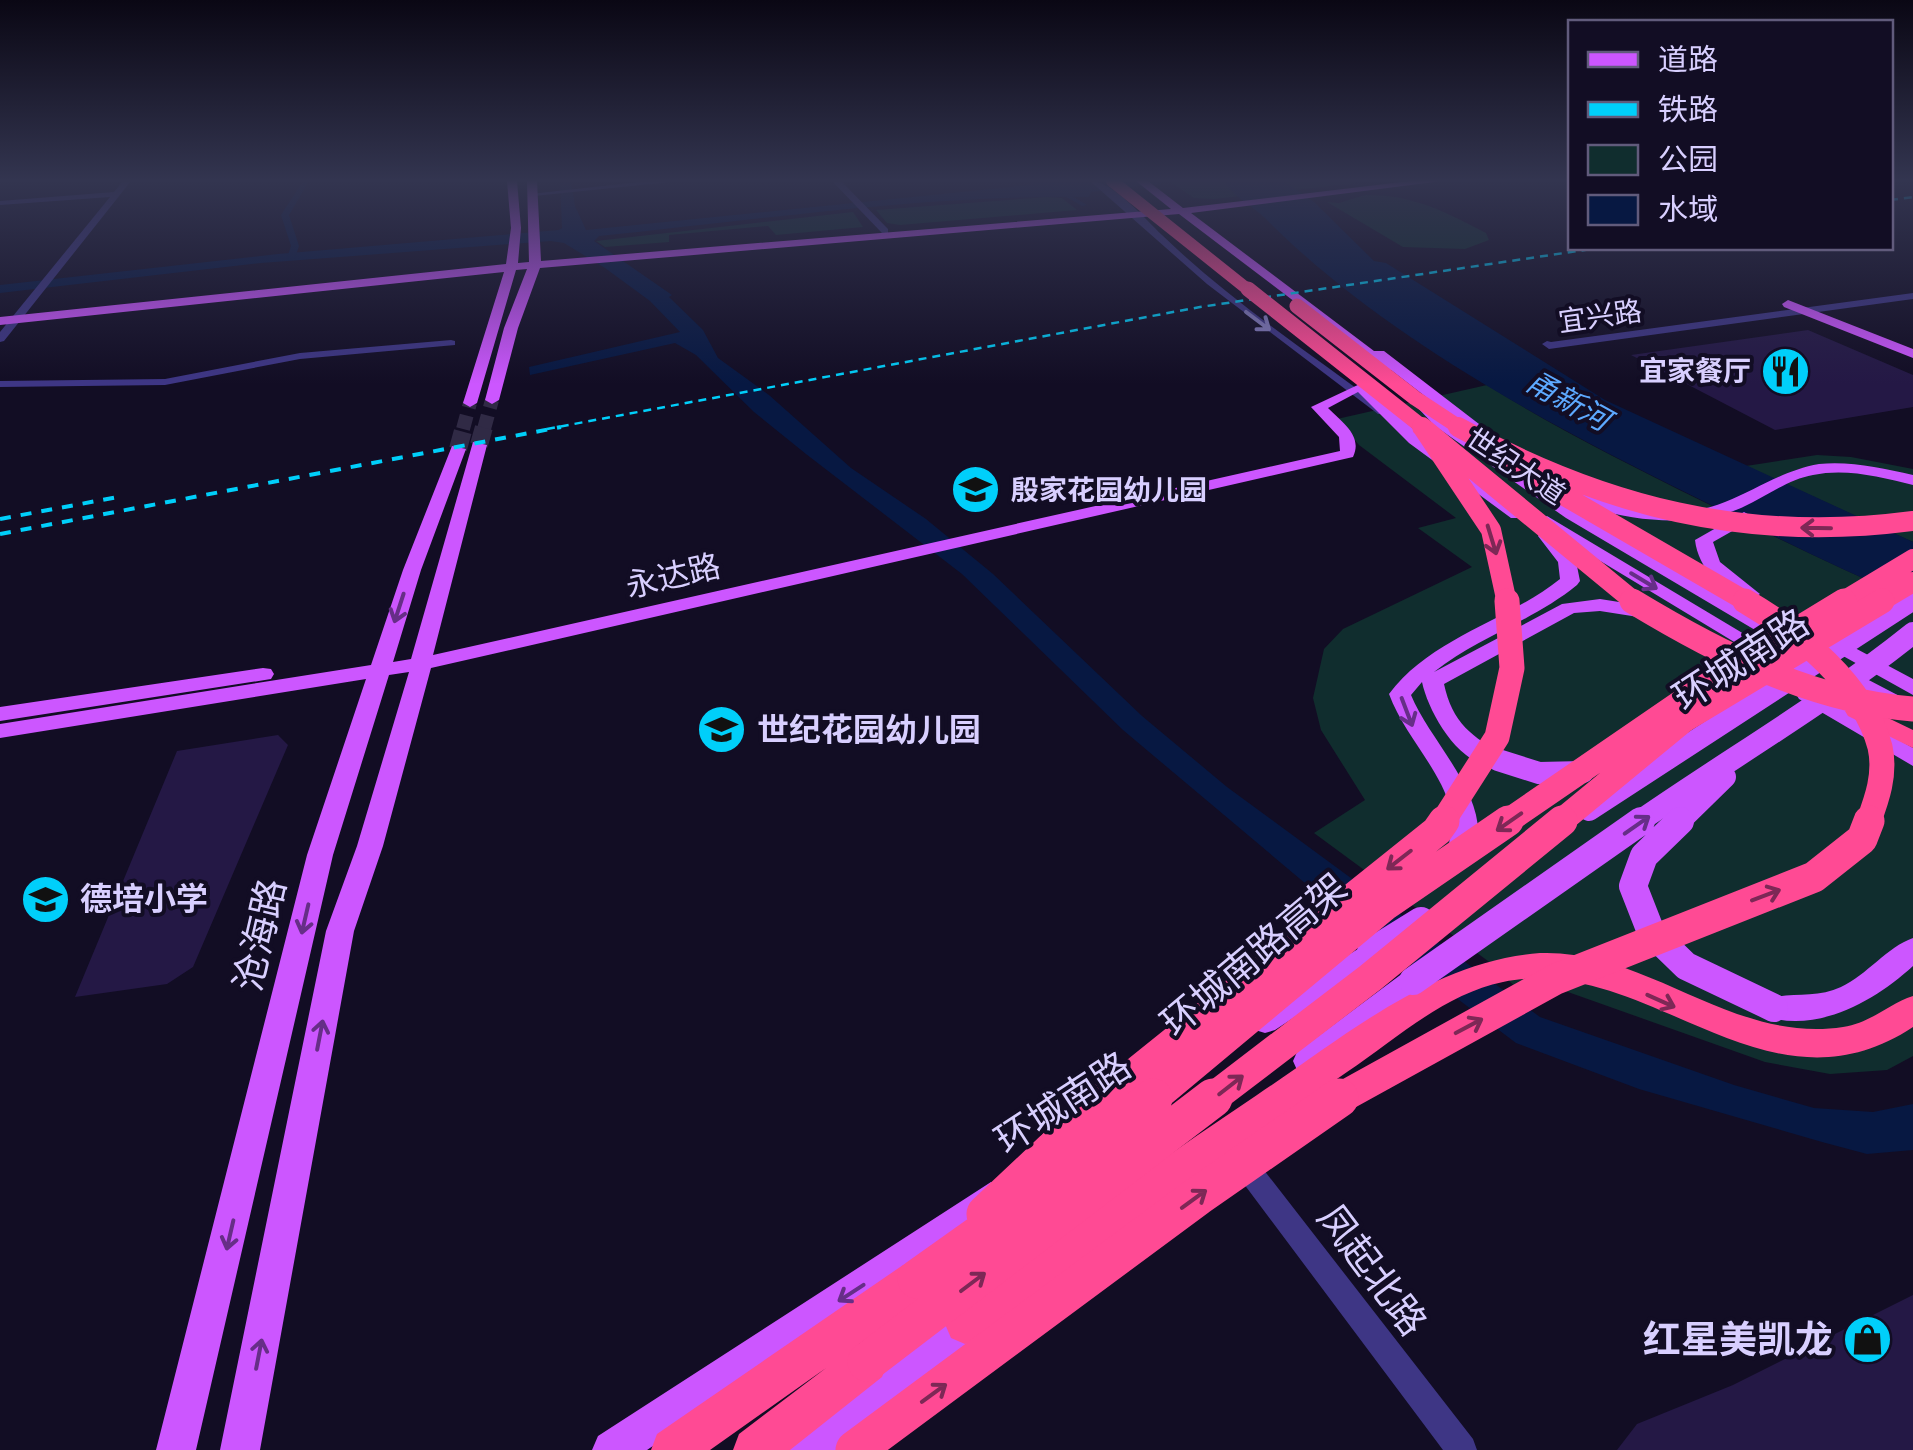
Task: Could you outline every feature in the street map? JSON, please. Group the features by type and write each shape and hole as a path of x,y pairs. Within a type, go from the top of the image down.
{"highway":[{"path":"1203,249 1626,597 1705,645 1751,667 1877,706 1913,711"},
{"path":"855,1450 1198,1196 1348,1092 1556,979 1814,876 1862,839 1881,787 1880,748 1858,699 1778,620 1494,455 1212,249"},
{"path":"1455,425 1589,487 1717,520 1847,529 1913,521"},
{"path":"908,1271 1139,1070 1437,831 1497,737 1512,668 1508,602 1491,530 1424,428"},
{"name":"环城南路高架","path":"673,1450 908,1271 1045,1188 1384,906 1662,714 1913,559"},
{"path":"755,1450 1370,978 1684,720 1913,582"},
{"path":"1717,632 1913,740"},
{"path":"964,1324 1424,988 1500,970 1541,965 1574,968 1618,982 1727,1030 1782,1044 1846,1043 1890,1028 1913,1008"}],"main road":[{"path":"470,403 514,249"},
{"path":"492,400 512,328 522,308 535,249"},
{"path":"621,255 691,249"},
{"path":"0,312 12,317 699,249"},
{"name":"世纪大道","path":"1187,249 1357,388 1469,470 1717,632 1913,740"},
{"name":"世纪大道","path":"1231,249 1354,340 1440,424 1512,476 1639,555 1913,711"},
{"path":"522,308 530,302 543,275 583,258"},
{"path":"12,317 512,265"},
{"path":"421,278 490,278 498,285 494,304 498,311"},
{"path":"1801,306 1881,339 1879,346 1913,352"},
{"path":"1354,340 1374,350 1546,478 1913,688"},
{"path":"1357,388 1480,488 1538,528 1567,561 1570,581 1551,599 1439,656 1416,672 1400,694 1406,718 1454,784 1468,815 1461,858 1434,890 1366,946"},
{"name":"永达路","path":"0,731 421,656 957,536 1348,454 1347,436 1319,407 1357,388"},
{"name":"沧海路","path":"176,1450 320,855 383,663 469,447 421,656 370,846 340,931 240,1450"},
{"path":"1546,478 1600,503 1633,512 1696,517 1731,506 1808,470 1859,470 1913,480"},
{"path":"1776,611 1730,582 1704,556 1704,540 1800,488 1840,480 1882,483 1913,494"},
{"path":"1913,582 1800,656 1684,730 1610,768 1572,774 1539,772 1474,749 1452,731 1437,709 1433,681 1570,608 1626,608 1717,632 1913,756"},
{"path":"1632,782 1800,656 1913,596"},
{"name":"环城南路","path":"612,1450 908,1271 1366,946 1632,782 1913,596"},
{"path":"1913,634 1696,803 1644,856 1633,886 1651,932 1686,966 1774,1008 1808,1010 1839,1002 1877,982 1913,949"},
{"path":"808,1450 964,1324 1744,748 1913,648"},
{"name":"永达路","path":"0,714 383,663"},
{"path":"1813,688 1913,756"}],"street":[{"path":"0,339 12,317 70,249"},
{"name":"宜兴路","path":"1801,306 1545,345 1913,292"},
{"path":"0,384 165,382 300,356 451,342"},
{"name":"凤起北路","path":"1222,1135 1462,1450"}],"green space":[{"path":"1487,385 1649,474 1913,600 1913,1056 1887,1070 1830,1074 1765,1062 1568,992 1524,995 1488,961 1314,833 1365,800 1321,730 1313,698 1324,649 1343,629 1472,567 1418,528 1456,518 1359,445 1337,419"},
{"path":"1817,455 1913,469 1913,542 1746,466"}],"water":[{"path":"340,249 450,249 261,263 0,293 0,285"},
{"path":"573,249 605,249 672,295 669,297 703,330 718,358 769,395 851,468 926,519 993,574 1142,716 1227,787 1540,1017 1734,1085 1814,1108 1873,1112 1913,1104 1913,1150 1867,1154 1822,1142 1639,1089 1516,1043 1312,889 1123,730 962,574 754,412 696,355 675,343 530,375 529,367 680,332 650,301"},
{"name":"甬新河","path":"1298,249 1361,249 1374,261 1386,263 1605,400 1913,542 1913,600 1802,550 1525,408 1415,340"}],"building":[{"path":"1808,330 1913,375 1913,407 1775,430 1631,355"},
{"path":"278,735 288,745 193,967 167,984 75,997 177,751"},
{"name":"红星美凯龙","path":"1913,1295 1913,1450 1617,1450 1637,1424 1733,1385"}],"waterway":[{"path":"291,258 294,249"}],"tunnel":[{"path":"484,429 492,400"},
{"path":"463,429 470,403"},
{"path":"458,449 464,427"},
{"path":"479,445 484,427"}],"railway":[{"path":"547,429 1200,307 1585,250"},
{"path":"0,534 561,427"},
{"path":"0,519 118,497"}],"place":[{"name":"宜家餐厅","path":"1786,371"},
{"name":"殷家花园幼儿园","path":"976,490"},
{"name":"世纪花园幼儿园","path":"722,730"},
{"name":"德培小学","path":"45,899"},
{"name":"红星美凯龙","path":"1868,1340"}]}
